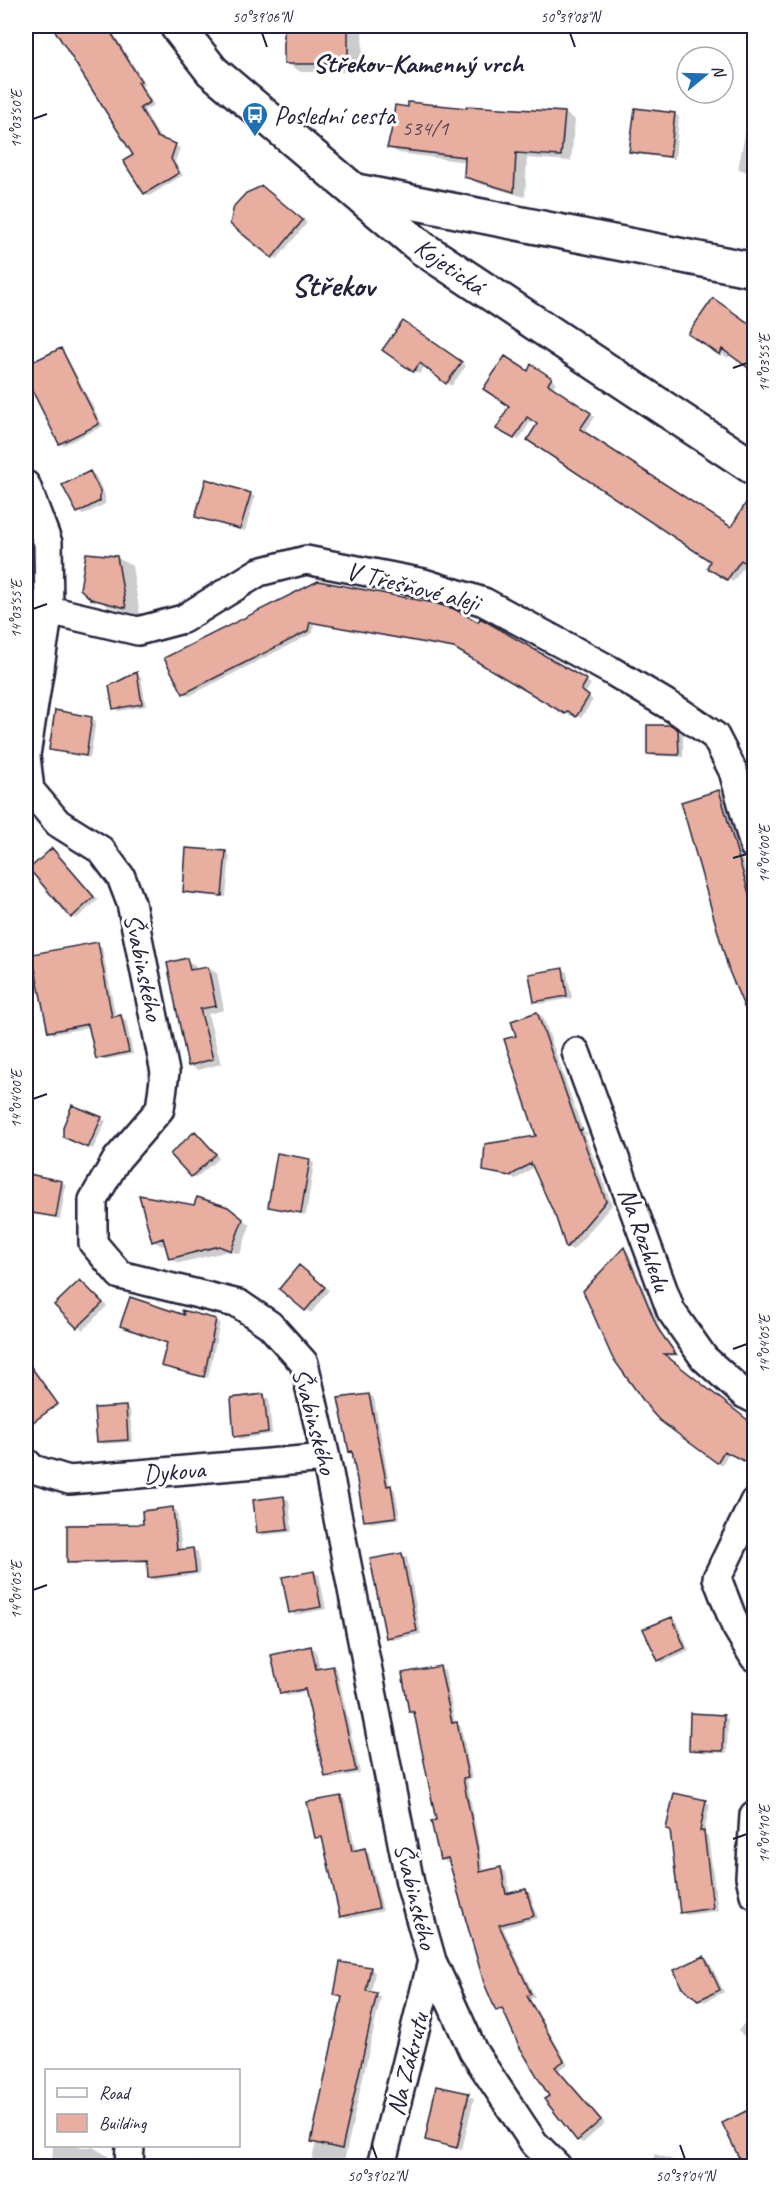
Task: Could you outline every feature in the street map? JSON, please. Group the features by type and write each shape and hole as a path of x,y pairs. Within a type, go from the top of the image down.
{"street":[{"name":"Kojetická","path":"177,26 212,71 422,248 754,468"},
{"path":"352,190 754,270"},
{"name":"Švabinského","path":"26,485 48,543 49,610 26,756 30,790 58,823 101,850 121,877 131,903 165,1072 160,1109 117,1159 93,1200 93,1243 120,1275 239,1304 270,1325 304,1363 326,1458 410,1883 432,1962 473,2051 534,2143 557,2166"},
{"name":"V Třešňové aleji","path":"49,610 138,632 183,619 259,572 306,560 424,583 484,602 610,670 715,736 733,771 754,846"},
{"name":"Na Rozhledu","path":"576,1052 671,1311 704,1358 744,1394 754,1399"},
{"name":"Dykova","path":"26,1462 33,1469 69,1480 326,1458"},
{"path":"754,1502 717,1578 735,1625 754,1657"},
{"path":"754,1815 750,1877 754,1894"},
{"name":"Na Zákrutu","path":"381,2166 432,1962"},
{"path":"129,2147 129,2166"}],"building":[{"path":"52,26 107,26 141,81 138,82 150,102 140,108 157,137 176,144 171,159 179,173 144,194 123,161 133,155"},
{"path":"284,26 348,26 348,64 284,64"},
{"path":"408,102 467,108 467,106 565,112 561,156 516,153 514,192 464,177 465,157 387,148 395,105 408,107"},
{"path":"635,108 675,113 670,157 629,152"},
{"path":"262,186 303,220 272,258 230,224 234,206 246,193"},
{"path":"713,298 754,327 754,372 722,349 720,355 688,334"},
{"path":"403,321 462,362 446,384 420,363 413,372 382,350"},
{"path":"61,348 99,424 59,444 26,378 26,365"},
{"path":"505,356 528,371 531,364 552,378 548,384 591,413 580,429 731,527 754,490 754,569 741,560 727,580 707,568 710,561 527,440 537,424 527,417 514,439 496,429 509,406 483,389"},
{"path":"90,471 100,491 100,501 77,513 62,485"},
{"path":"206,479 251,493 240,529 195,517"},
{"path":"86,553 117,556 126,608 91,599 80,589"},
{"path":"318,581 434,603 454,609 478,622 480,618 587,680 581,690 589,696 576,717 568,711 565,714 454,648 310,622 308,631 183,694 164,658"},
{"path":"137,672 142,704 113,709 109,686"},
{"path":"55,710 92,717 86,756 49,750"},
{"path":"647,725 671,725 678,730 679,755 647,754"},
{"path":"719,790 754,911 754,1030 729,971 681,802"},
{"path":"52,848 94,897 71,918 29,869"},
{"path":"186,848 226,851 222,896 183,892"},
{"path":"98,942 112,1017 121,1015 129,1052 96,1059 88,1024 48,1032 32,954"},
{"path":"187,958 190,970 208,967 216,1006 200,1009 213,1059 188,1066 167,963"},
{"path":"563,968 567,996 534,1002 529,974"},
{"path":"537,1012 579,1130 583,1129 580,1131 606,1201 566,1248 556,1218 531,1163 510,1176 483,1171 485,1144 536,1136 504,1039 516,1036 511,1021"},
{"path":"72,1105 102,1117 88,1148 63,1137 63,1127"},
{"path":"195,1131 216,1154 191,1177 170,1154"},
{"path":"277,1153 310,1159 301,1213 268,1207"},
{"path":"29,1174 62,1181 56,1217 26,1212"},
{"path":"139,1195 194,1205 197,1197 228,1207 243,1219 231,1251 219,1246 169,1259 163,1238 152,1242"},
{"path":"624,1247 658,1329 676,1354 664,1354 754,1425 754,1466 724,1451 717,1463 659,1420 612,1357 583,1291"},
{"path":"299,1265 325,1287 305,1311 279,1289"},
{"path":"80,1280 103,1303 77,1328 54,1305"},
{"path":"130,1297 184,1315 182,1310 216,1319 204,1377 161,1366 167,1343 120,1326"},
{"path":"26,1360 58,1404 26,1427"},
{"path":"264,1394 268,1432 234,1437 231,1398"},
{"path":"369,1394 387,1486 391,1485 396,1517 364,1521 352,1451 349,1452 338,1398"},
{"path":"126,1406 128,1440 97,1442 94,1408"},
{"path":"284,1496 288,1530 257,1533 253,1500"},
{"path":"173,1507 177,1550 193,1548 196,1572 148,1578 147,1560 67,1563 67,1525 143,1524 142,1511"},
{"path":"402,1553 417,1631 386,1638 370,1559"},
{"path":"314,1571 321,1607 289,1613 282,1577"},
{"path":"672,1617 685,1648 658,1661 643,1629"},
{"path":"311,1646 316,1669 333,1666 356,1771 325,1777 305,1689 280,1694 271,1655"},
{"path":"440,1666 452,1723 457,1722 468,1777 463,1778 480,1872 501,1867 506,1894 526,1889 534,1916 499,1925 531,1994 527,1996 564,2061 555,2067 601,2120 577,2141 544,2099 549,2096 519,2046 502,2008 496,2011 484,1983 448,1858 440,1860 431,1821 436,1820 414,1712 409,1712 402,1673"},
{"path":"690,1713 724,1715 723,1751 689,1750"},
{"path":"674,1793 706,1800 700,1831 704,1831 713,1908 680,1913 670,1830 666,1829"},
{"path":"341,1796 352,1851 365,1848 379,1908 340,1917 322,1837 315,1838 307,1802"},
{"path":"704,1956 720,1990 698,2000 681,1986 674,1970"},
{"path":"340,1962 371,1967 366,1991 377,1993 342,2149 311,2142 342,1997 334,1995"},
{"path":"436,2086 469,2093 457,2148 425,2140"},
{"path":"754,2107 754,2166 743,2166 722,2123"}],"place":[{"name":"Poslední cesta","path":"255,138"}],"district":[{"name":"Střekov-Kamenný vrch","path":"418,63"},
{"name":"Střekov","path":"333,285"}]}
